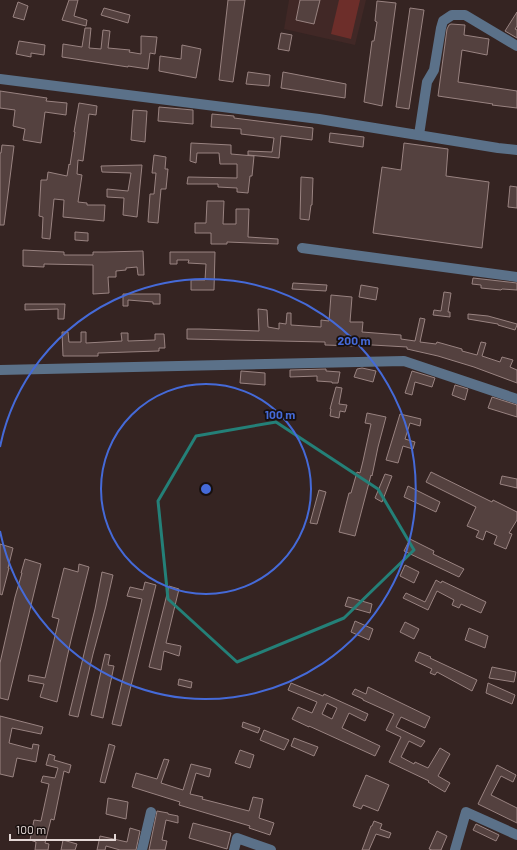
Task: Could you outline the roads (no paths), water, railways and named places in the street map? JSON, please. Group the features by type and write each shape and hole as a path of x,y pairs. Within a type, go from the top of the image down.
{"street":[{"path":"420,135 427,82 434,70 440,28 443,21 452,15 465,15 517,46"},
{"path":"0,79 318,119 517,150"},
{"path":"302,248 517,277"},
{"path":"0,370 404,361 517,399"},
{"path":"142,850 151,812"},
{"path":"455,850 466,812 517,835"},
{"path":"234,850 237,838 271,850"}]}
